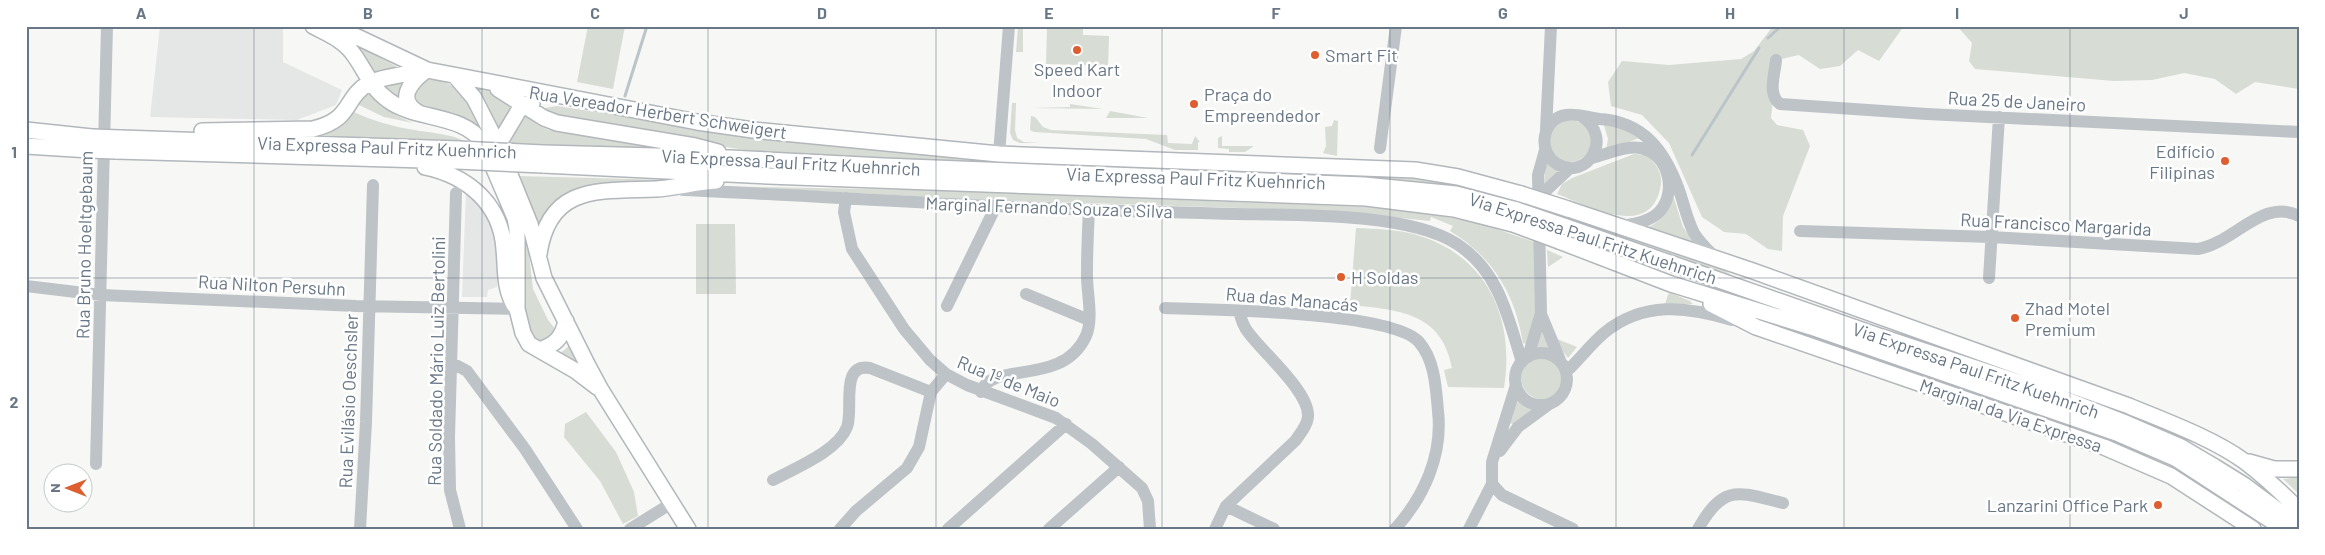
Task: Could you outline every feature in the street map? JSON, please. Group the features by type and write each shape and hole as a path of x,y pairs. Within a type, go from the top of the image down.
{"main road":[{"path":"313,26 336,38 346,46 370,82 387,100 401,108 469,128 477,134 483,143 516,224 518,260 517,309"},
{"path":"334,26 427,70"},
{"path":"118,140 161,131 313,129 334,122 344,115 370,82 427,70"},
{"path":"424,115 412,109 408,102 407,93 409,86 427,70"},
{"name":"Rua Vereador Herbert Schweigert","path":"427,70 489,84 697,122 753,130 999,154 1415,170 1458,177 1521,194 1717,259"},
{"path":"456,77 474,98 498,145 530,224 538,258 550,292 601,390 688,529"},
{"path":"489,84 522,106 557,124 695,146 714,150 730,158"},
{"path":"498,145 522,106 564,97"},
{"name":"Via Expressa Paul Fritz Kuehnrich","path":"34,131 91,139 543,159 768,176 1366,198 1515,217 1564,226 2039,389 2181,447 2244,485 2299,526"},
{"name":"Via Expressa Paul Fritz Kuehnrich","path":"26,146 91,139"},
{"name":"Via Expressa Paul Fritz Kuehnrich","path":"118,140 392,161 458,155"},
{"name":"Via Expressa Paul Fritz Kuehnrich","path":"543,159 730,158 883,166 1364,184 1456,194 1515,217 1559,241 1671,284 1811,327 2119,434 2175,458 2284,529"},
{"path":"392,161 450,174 463,180 486,200 502,230 506,284 517,309 522,333 529,344 576,371 601,390"},
{"path":"658,188 768,176"},
{"name":"Marginal Fernando Souza e Silva","path":"538,258 548,223 562,204 591,191 610,188 658,188"},
{"path":"1717,259 1793,305"},
{"path":"1717,259 2049,376 2182,428 2242,460 2278,489 2299,510"},
{"name":"Marginal da Via Expressa","path":"1671,284 1756,327 2102,446 2171,476 2253,529"},
{"path":"540,350 557,342 564,331 566,321"},
{"path":"1952,360 2049,376"},
{"path":"1974,402 2038,405"},
{"path":"2242,460 2274,469 2299,469"}],"street":[{"name":"Rua Bruno Hoeltgebaum","path":"96,464 106,26"},
{"path":"999,154 1009,26"},
{"path":"1380,148 1396,26"},
{"path":"1469,529 1492,484 1492,462 1516,385 1517,369 1525,359 1541,313 1540,197 1538,176 1545,150 1551,26"},
{"name":"Rua 25 de Janeiro","path":"1776,60 1772,94 1780,104 2299,132"},
{"path":"1546,105 1553,112 1561,116"},
{"path":"1546,130 1552,121 1568,114 1620,121 1638,130 1654,144 1674,175 1694,232 1717,259"},
{"path":"1545,150 1558,165 1570,168 1578,167 1591,158 1596,151 1596,134 1588,121 1581,116"},
{"path":"1989,278 1999,117"},
{"path":"1591,158 1641,148 1651,152 1660,160 1667,171 1670,185 1667,199 1660,212 1642,222 1619,226"},
{"path":"1540,197 1570,168"},
{"name":"Rua Evilásio Oeschsler","path":"360,529 366,422 372,185"},
{"name":"Marginal Fernando Souza e Silva","path":"658,188 996,206 1302,216 1399,224 1431,232 1456,243 1473,256 1487,271 1505,305 1525,359"},
{"name":"Rua Soldado Mário Luiz Bertolini","path":"456,193 449,437 450,490 460,529"},
{"name":"Rua 1º de Maio","path":"846,198 844,212 852,249 915,344 946,374 981,392 1045,413 1066,424 1142,488 1148,501 1150,529"},
{"path":"947,306 996,206"},
{"path":"981,392 984,384 993,377 1033,372 1068,358 1080,347 1086,334 1089,320 1086,272 1089,210"},
{"name":"Rua Francisco Margarida","path":"1800,231 1992,237 2198,249 2226,240 2248,223 2271,212 2292,212 2299,216"},
{"name":"Rua Nilton Persuhn","path":"26,286 101,295 369,306 517,309"},
{"path":"1026,294 1089,320"},
{"name":"Rua das Manacás","path":"1165,308 1302,314 1384,326 1404,332 1419,342 1428,358 1435,382 1438,436 1435,458 1427,480 1413,509 1395,529"},
{"path":"1564,367 1621,320 1651,310 1691,310 1756,327"},
{"path":"1215,529 1226,506 1295,441 1303,431 1308,417 1306,403 1302,396 1248,333 1238,311"},
{"path":"1492,462 1514,430 1554,402 1564,392 1567,379 1564,367 1541,313"},
{"path":"1525,359 1535,354 1549,354 1564,367"},
{"path":"452,363 467,371 525,449 577,529"},
{"path":"773,480 830,448 841,439 849,420 849,388 855,371 863,367 870,368 931,392"},
{"path":"840,529 856,511 907,468 919,447 931,392 946,374"},
{"path":"1516,385 1522,397 1528,402 1548,405"},
{"path":"948,529 1066,424"},
{"path":"1049,529 1118,467"},
{"path":"1492,484 1502,495 1552,524 1573,529"},
{"path":"1698,529 1722,497 1732,493 1783,503"},
{"path":"630,529 672,503"},
{"path":"1226,506 1274,529"}],"shaded area":[{"path":"160,26 283,26 283,62 342,90 336,105 297,120 150,117"},
{"path":"588,26 625,26 613,89 577,82"},
{"path":"1018,26 1023,26 1023,52 1016,52"},
{"name":"Speed Kart Indoor","path":"1047,26 1083,26 1083,35 1109,36 1108,66 1046,64"},
{"path":"1773,26 1904,26 1879,61 1858,50 1840,66 1820,69 1799,55 1777,60 1771,118 1777,125 1803,130 1810,146 1783,216 1782,251 1768,249 1746,234 1724,232 1702,217 1669,143 1642,115 1611,106 1608,82 1622,61 1669,65 1741,59 1754,51"},
{"path":"1957,26 2299,27 2299,89 2255,82 2236,94 2215,79 2184,73 2152,80 2114,81 1975,69 1969,61 1972,43"},
{"path":"351,42 405,71 376,78"},
{"path":"410,79 402,102 382,86"},
{"path":"425,79 438,80 448,84 463,95 483,131 469,120 457,114 426,109 417,104 413,99 415,86"},
{"path":"473,89 496,94 509,105 511,110 497,135"},
{"path":"369,94 395,115 413,123 384,117 359,105 361,99"},
{"path":"1012,103 1016,103 1015,130 1017,138 1024,142 1040,143 1020,143 1013,140 1010,133"},
{"path":"1070,104 1103,109 1033,108 1070,107"},
{"path":"557,106 751,136 1361,173 1427,179 1471,185 1514,197 1534,206 1460,188 1360,177 962,163 745,150 563,121 535,110"},
{"path":"1110,111 1148,118 1106,118"},
{"path":"354,112 407,129 452,136 471,146 209,135 341,124"},
{"path":"1253,112 1280,112 1288,117 1257,116"},
{"path":"527,115 538,125 548,130 676,151 507,144"},
{"path":"1031,116 1035,117 1043,127 1051,130 1167,135 1168,143 1192,144 1195,136 1200,142 1198,142 1198,150 1175,150 1146,139 1034,132 1030,130"},
{"path":"1334,120 1338,121 1337,156 1323,153 1326,146 1325,127 1332,126"},
{"path":"1574,120 1582,123 1588,129 1591,141 1588,153 1582,159 1566,162 1558,159 1552,153 1549,137 1552,129 1558,123"},
{"path":"1603,122 1612,122 1639,138 1606,151 1608,139"},
{"path":"1222,136 1222,146 1254,146 1245,152 1229,152 1229,149 1218,148 1218,138"},
{"path":"1634,154 1647,155 1657,166 1661,179 1660,189 1654,204 1643,213 1630,216 1615,215 1599,211 1557,194 1562,184 1572,178"},
{"path":"1545,159 1559,170 1544,188"},
{"path":"517,176 668,180 667,183 602,184 570,192 557,200 546,212 538,230"},
{"path":"717,186 919,190 1392,208 1477,222 1534,242 1538,310 1527,344 1523,343 1514,308 1500,278 1478,253 1450,231 1453,226 1431,217 1430,221 1331,211 991,200"},
{"path":"466,191 480,201 493,221 499,242 497,287 488,290 487,297 462,297"},
{"path":"1672,192 1683,227 1698,249 1645,229 1664,215"},
{"path":"1555,209 1720,267 1735,278 1554,213"},
{"path":"696,224 735,224 736,294 696,294"},
{"path":"1356,228 1394,230 1417,235 1442,245 1462,258 1479,274 1491,294 1500,315 1505,338 1504,388 1448,387 1444,370 1452,368 1447,349 1439,335 1428,325 1415,317 1401,312 1350,305"},
{"path":"526,229 533,289 548,320 556,330 545,346 531,338 522,312 522,231"},
{"path":"1547,250 1563,257 1548,267"},
{"path":"1669,292 1690,301 1693,304 1665,304"},
{"path":"1541,330 1551,352 1534,352"},
{"path":"1552,337 1577,347 1568,358"},
{"path":"569,346 583,371 557,356"},
{"path":"1546,357 1554,360 1560,366 1563,378 1560,390 1554,396 1538,399 1530,396 1524,390 1521,374 1524,366 1530,360"},
{"path":"1516,398 1527,407 1536,410 1514,426 1509,422"},
{"path":"586,412 616,452 634,492 638,516 623,524 600,481 564,437 565,424"},
{"path":"2299,477 2299,494 2283,479"}],"waterway":[{"path":"625,96 647,26"},
{"path":"1768,38 1781,26"},
{"path":"1692,155 1759,48"}],"place":[{"name":"Speed Kart Indoor","path":"1077,50"},
{"name":"Smart Fit","path":"1315,55"},
{"name":"Praça do Empreendedor","path":"1194,104"},
{"name":"Edifício Filipinas","path":"2225,161"},
{"name":"H Soldas","path":"1341,277"},
{"name":"Zhad Motel Premium","path":"2015,318"},
{"name":"Lanzarini Office Park","path":"2158,505"}]}
